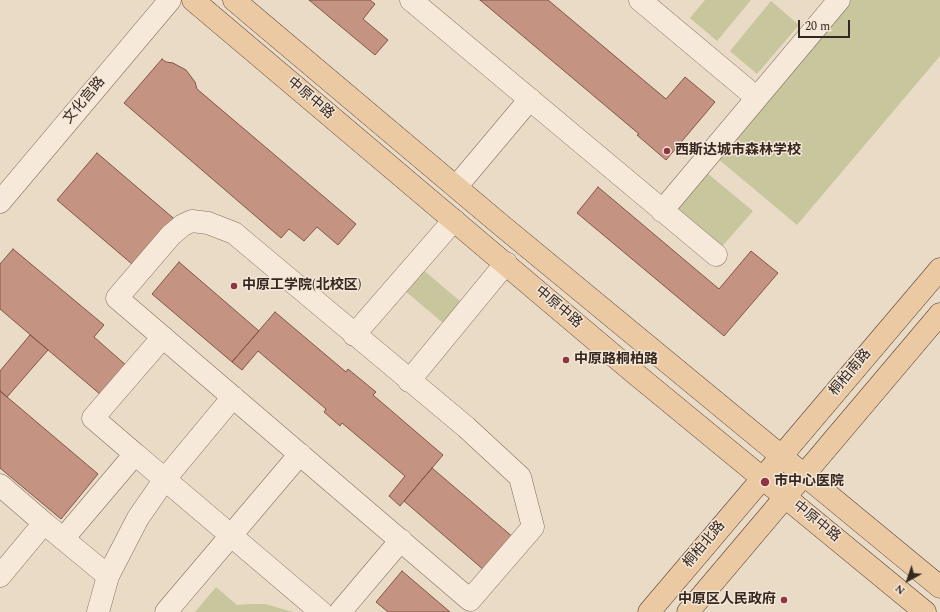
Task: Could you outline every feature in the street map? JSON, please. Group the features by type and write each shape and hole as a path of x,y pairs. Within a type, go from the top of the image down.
{"main road":[{"name":"中原中路","path":"193,0 632,371 925,612"},
{"name":"中原中路","path":"234,0 456,187 940,587"},
{"name":"桐柏南路","path":"762,478 940,268"},
{"path":"688,612 940,314"},
{"name":"桐柏北路","path":"649,612 762,478"}],"street":[{"name":"文化宫路","path":"0,202 170,0"},
{"path":"412,0 716,255"},
{"path":"640,0 757,98"},
{"path":"662,211 839,0"},
{"path":"456,187 530,99"},
{"path":"354,335 454,220"},
{"path":"192,221 208,223 234,233 354,335 466,427 520,477 533,527 470,600 117,298 171,236 183,226 192,221"},
{"path":"409,380 506,264"},
{"path":"162,337 94,418 321,612"},
{"path":"98,612 108,576 138,518 165,479 233,397"},
{"path":"63,538 135,454"},
{"path":"166,612 300,454"},
{"path":"0,485 108,576"},
{"path":"0,576 44,523"},
{"path":"340,612 401,540"}],"shaded area":[{"path":"705,0 751,0 717,41 690,18"},
{"path":"850,0 940,0 940,56 797,225 717,158"},
{"path":"771,1 799,25 757,74 730,51"},
{"path":"707,173 753,211 718,251 673,213"},
{"path":"422,269 461,302 443,323 404,290"},
{"path":"216,587 237,605 265,604 293,612 195,612"}],"building":[{"path":"309,0 370,0 375,4 363,19 388,40 375,55"},
{"path":"480,0 548,0 666,99 685,77 715,102 666,160 637,135 639,134"},
{"path":"162,59 186,70 195,82 197,89 356,224 338,245 317,227 304,241 289,229 281,238 124,103"},
{"path":"97,153 179,223 139,270 57,200"},
{"path":"598,187 719,289 751,251 778,273 724,336 577,213"},
{"path":"13,249 104,325 94,337 127,366 101,395 0,309 0,264"},
{"path":"179,262 259,331 232,362 152,294"},
{"path":"275,312 346,372 348,369 376,392 373,395 443,455 400,506 389,496 405,476 342,423 340,426 324,412 326,409 258,351 242,370 232,362"},
{"path":"30,335 48,350 7,397 0,391 0,371"},
{"path":"0,391 98,474 61,519 0,468"},
{"path":"432,468 514,538 485,571 404,501"},
{"path":"402,571 450,612 388,612 376,602"}],"place":[{"name":"西斯达城市森林学校","path":"667,151"},
{"name":"中原工学院(北校区)","path":"234,286"},
{"name":"中原路桐柏路","path":"566,360"},
{"name":"市中心医院","path":"765,482"},
{"name":"中原区人民政府","path":"784,600"}]}
